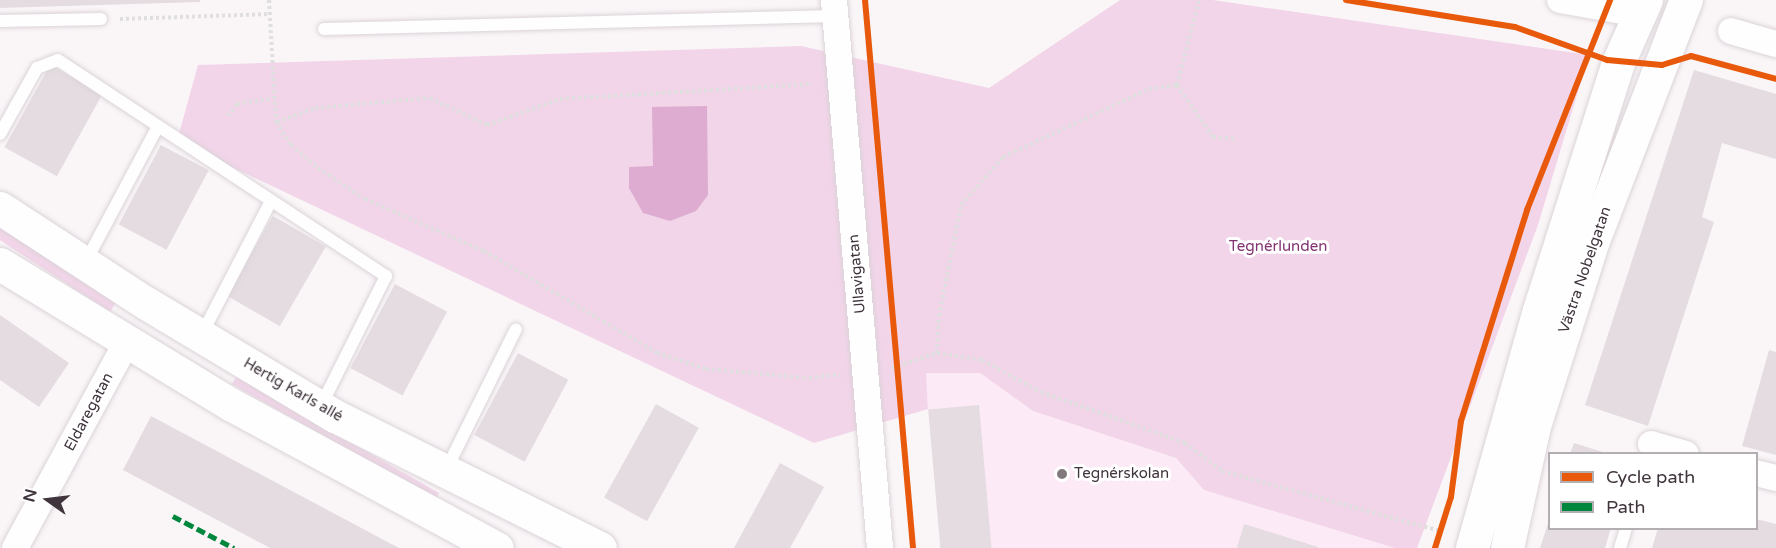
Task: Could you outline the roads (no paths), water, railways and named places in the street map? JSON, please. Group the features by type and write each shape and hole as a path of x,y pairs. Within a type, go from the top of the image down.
{"main road":[{"name":"Västra Nobelgatan","path":"1507,548 1534,426 1592,243 1686,0"},
{"name":"Västra Nobelgatan","path":"1472,548 1508,408 1617,65 1643,7"},
{"name":"Hertig Karls allé","path":"0,208 146,303 321,407 445,472 597,547"},
{"path":"0,264 128,339 232,405 497,548"},
{"path":"128,339 146,303"}],"street":[{"path":"1560,0 1643,7"},
{"name":"Ullavigatan","path":"834,8 880,548"},
{"path":"1731,31 1776,44"},
{"name":"Eldaregatan","path":"15,548 128,339"},
{"path":"1649,449 1677,452"},
{"path":"1758,474 1776,478"}],"lane":[{"path":"324,29 834,8"},
{"path":"0,21 101,20"},
{"path":"0,134 37,68 58,60 386,276 321,407"},
{"path":"85,264 158,126"},
{"path":"201,336 270,201"},
{"path":"445,472 516,329"},
{"path":"1620,548 1625,530"}],"place":[{"name":"Tegnérskolan","path":"1062,474"}],"park label":[{"name":"Tegnérlunden","path":"1278,247"}]}
